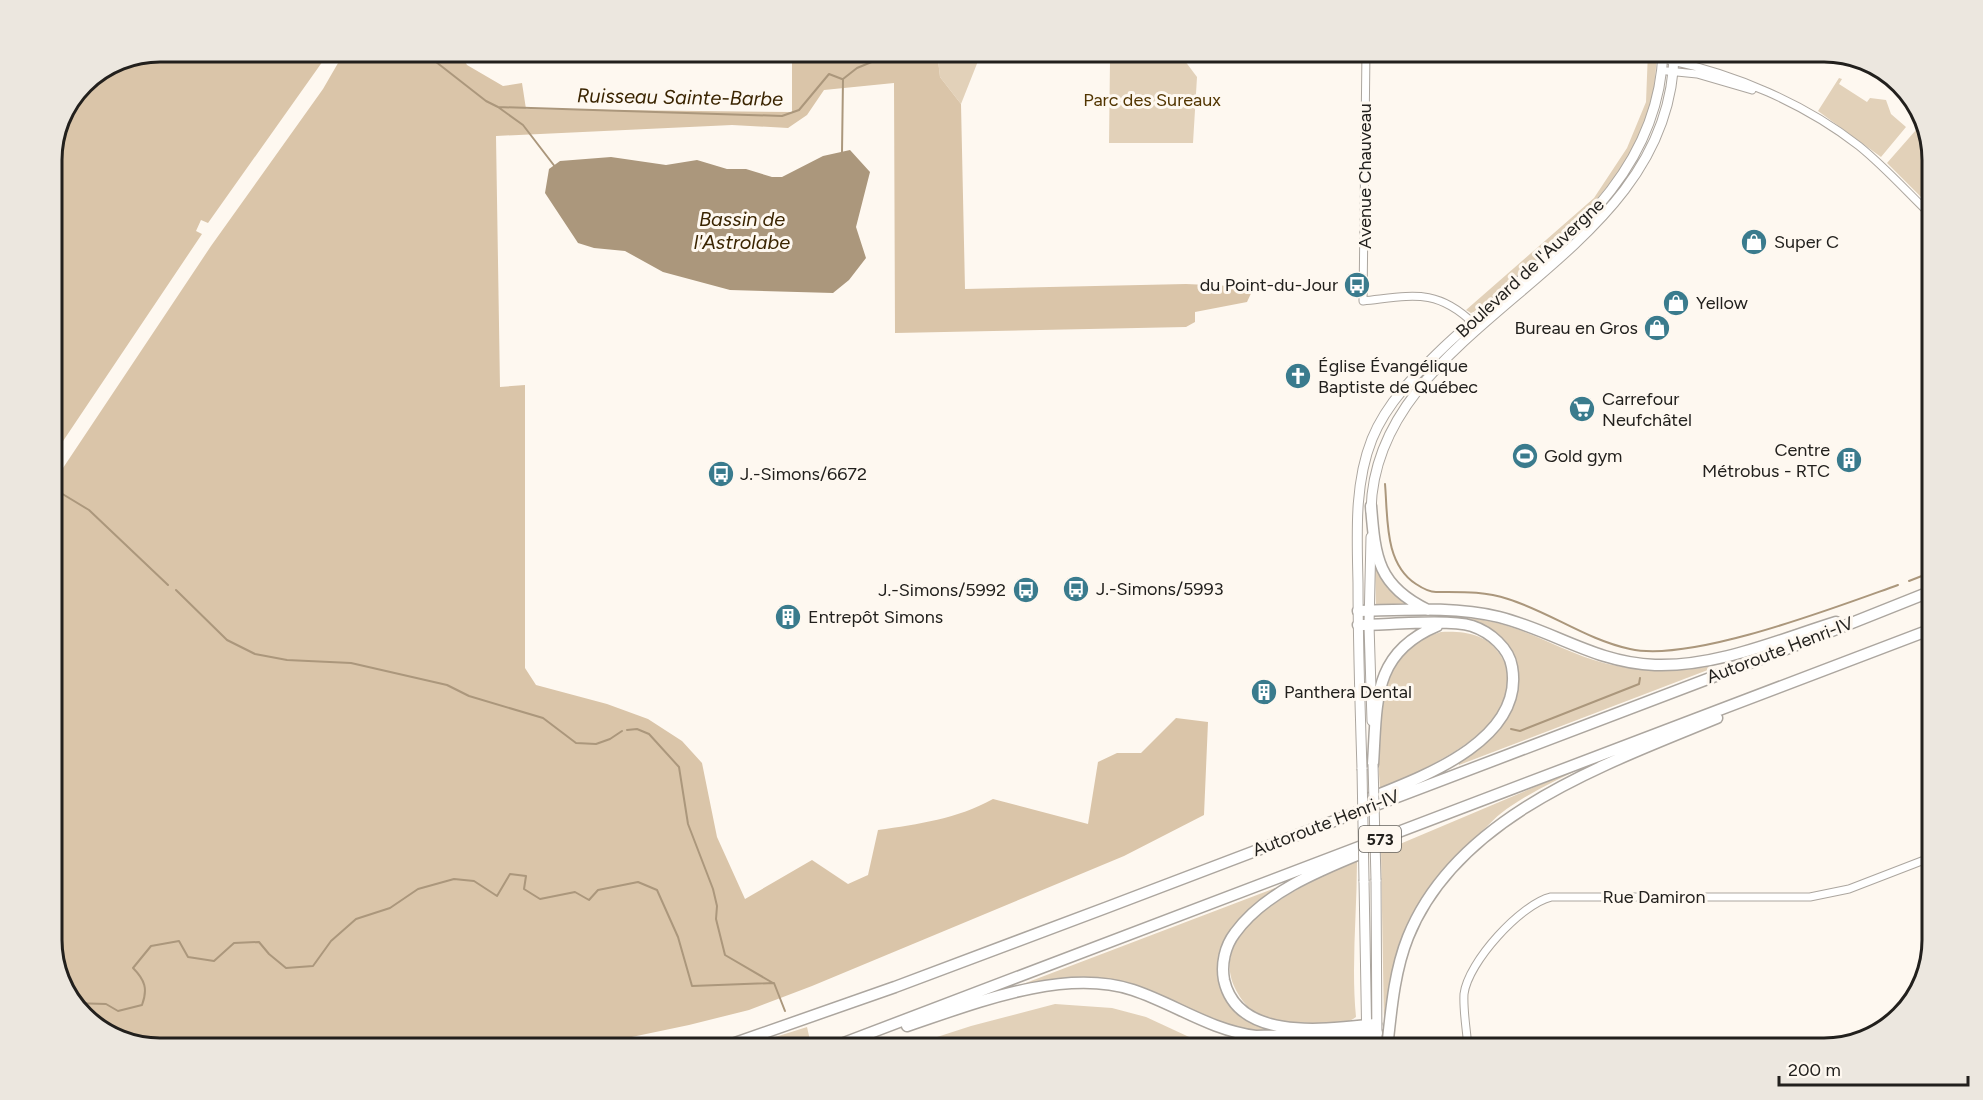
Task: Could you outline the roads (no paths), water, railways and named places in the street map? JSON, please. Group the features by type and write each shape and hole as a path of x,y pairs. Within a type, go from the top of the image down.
{"highway":[{"path":"1371,506 1384,575 1399,594 1431,611"},
{"name":"Autoroute Henri-IV","path":"749,1038 895,987 1789,648 1922,594"},
{"path":"1364,611 1467,612 1500,618 1602,657 1657,665 1695,663 1723,657 1914,597"},
{"path":"1373,764 1380,684 1388,664 1400,648 1417,635 1443,624"},
{"path":"1256,850 1447,763 1480,741 1502,720 1511,705 1514,690 1512,663 1496,640 1481,629 1461,624 1364,625"},
{"name":"Autoroute Henri-IV","path":"857,1038 1922,633"},
{"path":"1389,1038 1397,976 1415,922 1447,874 1498,827 1576,778 1751,704 1834,673 1917,635"},
{"path":"1371,1029 1277,1026 1265,1024 1244,1013 1229,994 1223,974 1224,956 1235,933 1256,911 1298,883 1561,769"},
{"path":"864,1038 952,1011 1066,983 1098,982 1133,990 1204,1022 1238,1034 1256,1036 1371,1029"}],"main road":[{"name":"Boulevard de l'Auvergne","path":"1364,611 1359,497 1364,465 1372,438 1384,414 1409,382 1471,322 1579,226 1616,187 1643,141 1654,107 1662,62"},
{"name":"Boulevard de l'Auvergne","path":"1364,611 1371,506 1378,462 1396,422 1430,377 1479,329 1581,239 1627,189 1655,140 1674,62"},
{"path":"1364,611 1362,769 1364,881 1371,1029 1374,1038"},
{"path":"1364,625 1373,764 1376,880 1369,1038"}],"street":[{"name":"Avenue Chauveau","path":"1366,62 1363,301 1413,296 1444,300 1471,322"},
{"path":"1661,70 1673,62"},
{"path":"1677,62 1775,97 1811,114 1857,145 1921,206"},
{"path":"1471,322 1479,329"},
{"name":"Rue Damiron","path":"1467,1038 1464,994 1471,974 1487,950 1527,907 1540,900 1551,897 1810,897 1849,889 1922,861"}],"water":[{"name":"Bassin de l'Astrolabe","path":"850,150 870,172 856,227 866,258 849,280 833,293 730,290 663,272 625,251 594,248 578,243 545,193 549,169 560,161 611,157 666,165 697,160 727,169 746,169 772,177 782,177 823,156"}],"waterway":[{"name":"Ruisseau Sainte-Barbe","path":"436,62 486,101 523,125 556,168"},
{"name":"Ruisseau Sainte-Barbe","path":"842,152 843,79 857,68 872,62"},
{"name":"Ruisseau Sainte-Barbe","path":"498,107 782,116 799,110 829,74 842,79"},
{"path":"1385,484 1388,525 1393,552 1398,564 1416,584 1433,592 1482,593 1499,596 1539,611 1584,633 1630,649 1656,651 1725,641 1802,619 1898,585"},
{"path":"62,494 89,510 168,585"},
{"path":"1909,581 1922,576"},
{"path":"176,590 227,640 255,654 287,660 351,663 447,685 469,696 543,718 576,743 596,744 622,731"},
{"path":"1511,729 1520,731 1639,684 1640,678"},
{"path":"627,730 637,729 649,734 679,767 688,824 713,889 717,906 716,919 725,955 773,983"},
{"path":"85,1003 106,1004 118,1011 142,1005 145,994 144,985 133,968 151,946 179,941 188,957 214,961 234,943 259,942 286,968 313,966 331,941 356,919 390,908 418,889 454,879 474,881 497,896 510,874 526,876 524,889 540,899 575,892 589,900 598,890 638,882 657,890 678,937 692,986 774,983 785,1011"}],"place":[{"name":"Super C","path":"1754,242"},
{"name":"du Point-du-Jour","path":"1357,285"},
{"name":"Yellow","path":"1676,303"},
{"name":"Bureau en Gros","path":"1657,328"},
{"name":"Église Évangélique Baptiste de Québec","path":"1298,376"},
{"name":"Carrefour Neufchâtel","path":"1582,409"},
{"name":"Gold gym","path":"1525,456"},
{"name":"Centre Métrobus - RTC","path":"1849,460"},
{"name":"J.-Simons/6672","path":"721,474"},
{"name":"J.-Simons/5993","path":"1076,589"},
{"name":"J.-Simons/5992","path":"1026,590"},
{"name":"Entrepôt Simons","path":"788,617"},
{"name":"Panthera Dental","path":"1264,692"}],"park label":[{"name":"Parc des Sureaux","path":"1152,100"}]}
